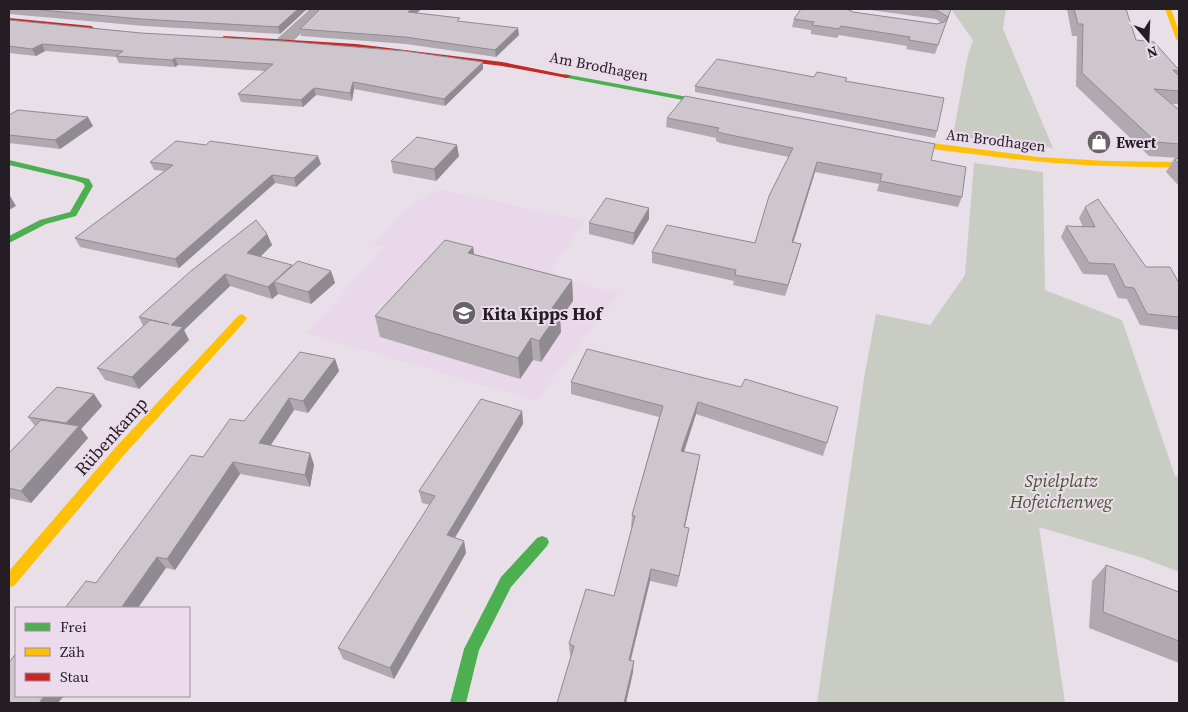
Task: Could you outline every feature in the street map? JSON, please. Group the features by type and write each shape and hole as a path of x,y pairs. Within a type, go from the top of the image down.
{"street":[{"path":"284,41 319,9"},
{"path":"1168,9 1178,31"},
{"path":"9,20 106,30"},
{"name":"Am Brodhagen","path":"214,38 284,41 406,51 502,64 736,108"},
{"name":"Am Brodhagen","path":"885,138 960,151 1040,161 1137,166 1179,164"},
{"path":"9,163 76,178 86,181 89,186 73,214 43,222 9,240"},
{"name":"Rübenkamp","path":"9,581 120,451 242,318"},
{"path":"458,703 472,650 506,582 542,542"}],"shaded area":[{"name":"Kita Kipps Hof","path":"440,189 585,221 549,273 618,294 536,401 306,333 385,247 373,244 412,204"}],"green space":[{"path":"951,9 1006,9 1003,29 1053,148 953,136 967,59 973,40"},
{"name":"Spielplatz Hofeichenweg","path":"974,163 1043,172 1045,290 1122,320 1175,476 1179,477 1179,572 1143,558 1039,527 1065,703 817,703 864,378 876,314 930,325 965,275"}],"building":[{"path":"30,9 298,9 278,27 141,19"},
{"path":"320,9 412,9 408,12 460,18 457,21 518,28 495,50 405,37 300,29"},
{"path":"801,9 847,9 853,12 937,24 944,22 948,17 938,11 923,9 951,9 938,45 909,40 910,37 841,26 839,29 812,25 814,22 794,19"},
{"path":"1074,9 1126,9 1136,40 1154,42 1179,70 1173,70 1179,76 1179,91 1154,89 1179,110 1179,144 1156,142 1082,73 1083,24 1078,24"},
{"path":"9,20 141,33 282,41 405,51 483,62 444,99 353,82 350,93 314,88 301,100 238,94 273,64 116,56 123,51 42,44 32,49 9,46"},
{"path":"717,59 814,77 817,72 847,78 845,81 944,98 937,131 695,86"},
{"path":"685,96 935,144 931,160 966,167 962,197 880,181 882,174 817,162 792,242 801,244 788,285 735,275 736,270 652,252 667,225 755,243 769,196 793,148 721,133 717,131 719,128 667,118"},
{"path":"18,110 88,117 55,140 9,135 9,115"},
{"path":"417,137 457,145 434,169 391,161"},
{"path":"176,141 206,145 210,141 318,156 294,178 272,175 175,259 75,238 173,165 150,162"},
{"path":"606,198 649,208 634,233 589,223"},
{"path":"1098,199 1146,267 1170,267 1179,283 1179,317 1147,314 1134,288 1125,287 1114,264 1089,263 1066,226 1095,227 1085,207"},
{"path":"256,220 267,234 247,253 292,265 268,287 225,274 171,325 183,327 132,377 97,368 150,320 169,324 139,317 191,271"},
{"path":"445,240 473,247 468,253 572,280 552,308 560,311 539,341 531,338 518,358 375,316"},
{"path":"298,261 331,271 308,292 274,282"},
{"path":"587,349 741,387 745,379 838,407 827,443 698,402 681,451 700,455 684,527 689,528 679,576 651,569 629,660 634,661 624,703 557,703 574,646 569,644 586,589 614,596 635,516 632,515 663,406 571,382"},
{"path":"300,352 335,359 303,401 289,398 259,443 310,453 305,475 233,462 167,559 157,557 122,607 66,607 86,581 96,583 191,455 203,457 230,419 244,421"},
{"path":"57,387 94,394 66,423 28,417"},
{"path":"481,399 522,411 447,535 464,541 390,668 338,648 435,496 419,491"},
{"path":"41,420 79,426 21,491 9,488 9,453"},
{"path":"1106,565 1179,592 1179,641 1103,612"},
{"path":"15,654 15,697 43,697 39,703 9,703 9,663"}],"traffic: fast":[{"path":"567,76 720,105"},
{"path":"9,163 76,178 86,181 89,186 73,214 43,222 9,240"},
{"path":"458,703 472,649 506,582 542,542"}],"traffic: slow":[{"path":"1168,9 1179,39"},
{"path":"897,140 1002,156 1108,164 1179,165"},
{"path":"9,581 120,451 242,318"}],"traffic: jam":[{"path":"9,20 91,28"},
{"path":"224,38 356,46 502,64 567,76"}],"place":[{"name":"Ewert","path":"1099,142"},
{"name":"Kita Kipps Hof","path":"464,313"}]}
